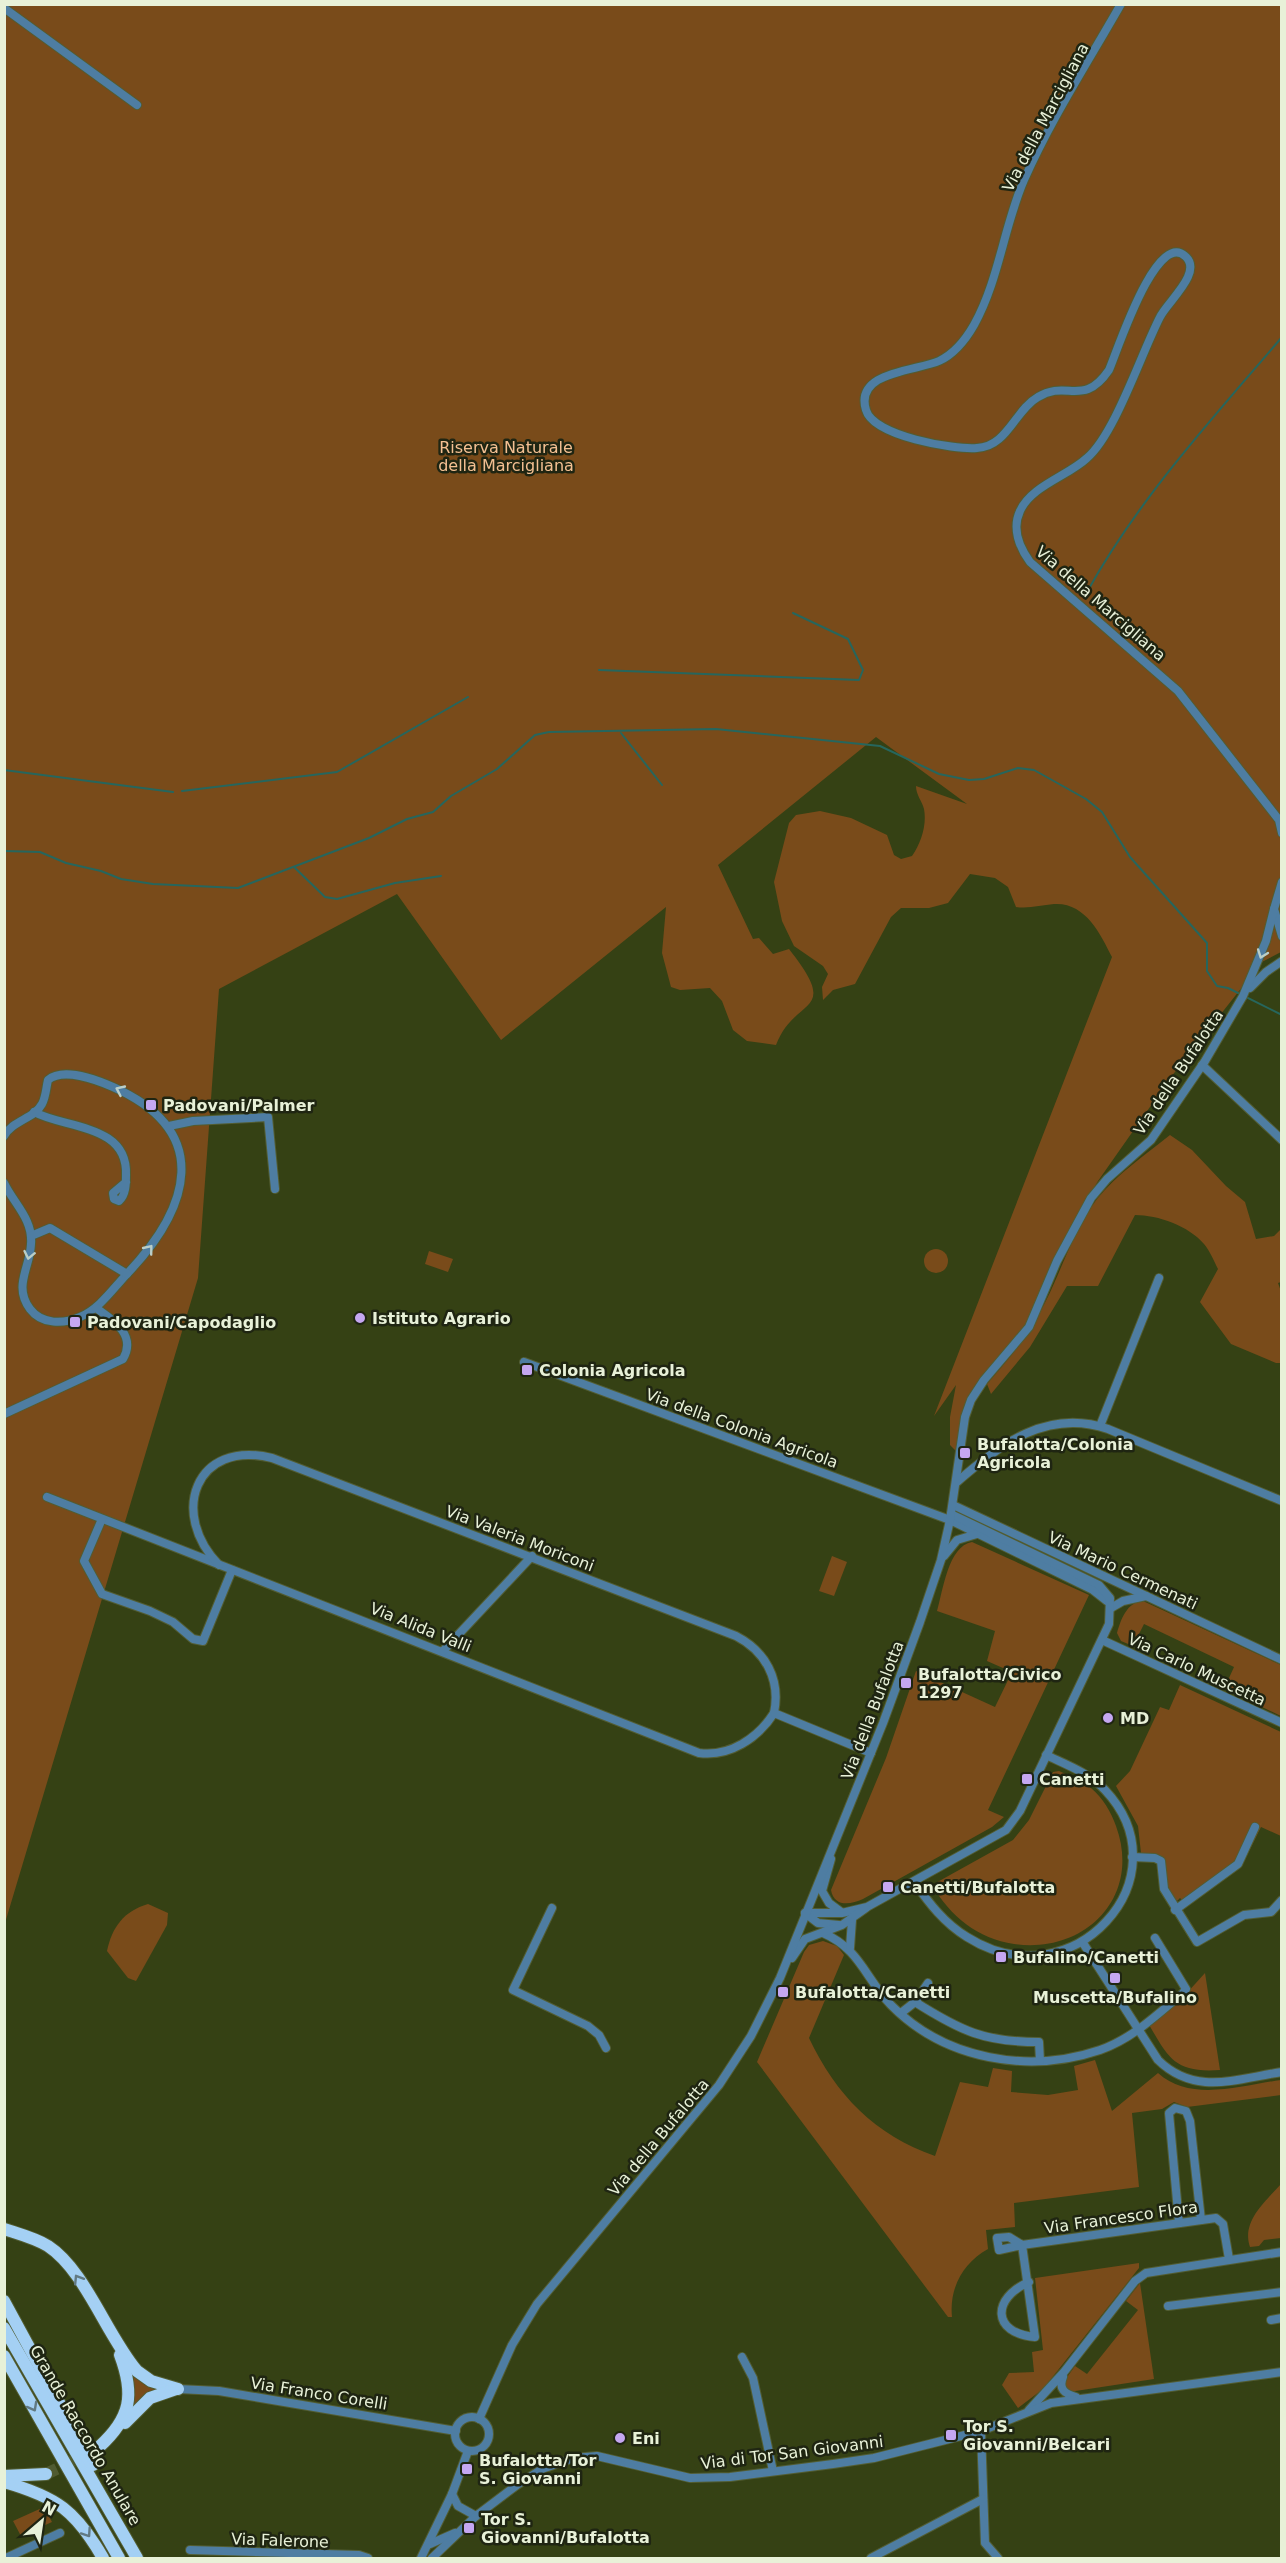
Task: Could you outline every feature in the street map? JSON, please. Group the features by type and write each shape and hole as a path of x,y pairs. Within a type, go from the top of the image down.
{"highway":[{"path":"4,2222 25,2236"},
{"path":"4,2229 46,2245 68,2264 108,2329 140,2374 156,2383 178,2389"},
{"path":"4,2301 81,2440 120,2526"},
{"name":"Grande Raccordo Anulare","path":"4,2328 138,2559"},
{"path":"108,2329 124,2368 129,2390 125,2414 110,2438"},
{"name":"Grande Raccordo Anulare","path":"4,2356 119,2559"},
{"path":"99,2447 150,2398 178,2389"},
{"path":"4,2476 46,2474"},
{"path":"4,2482 46,2495 64,2506 80,2522 103,2559"}],"street":[{"name":"Via della Marcigliana","path":"1121,4 1025,178 1012,210 981,310 966,338 937,362 877,380 866,393 865,410 875,424 896,434 970,449 986,448 1008,429 1035,398 1058,391 1081,392 1100,383 1109,370 1154,269 1167,254 1176,252 1184,255 1191,266 1189,277 1166,306 1104,438 1080,465 1028,498 1021,508 1016,529 1023,552 1030,562 1165,678 1188,702 1280,820 1281,833"},
{"path":"4,8 137,105"},
{"name":"Via della Bufalotta","path":"479,2419 507,2355 531,2312 728,2074 745,2048 780,1978 871,1753 941,1560 957,1482 965,1417 973,1395 1029,1327 1057,1261 1091,1198 1107,1179 1151,1140 1202,1065 1243,996 1266,941 1281,886"},
{"path":"1274,909 1281,936"},
{"name":"Via della Bufalotta","path":"1243,996 1261,975 1281,961"},
{"path":"1202,1065 1281,1140"},
{"path":"4,1183 25,1216 31,1236 30,1253 21,1286 32,1311 46,1320 58,1322 77,1319 96,1308 152,1248 166,1225 178,1195 181,1165 177,1143 169,1126 145,1104 110,1086 66,1075 48,1080 42,1104 6,1131"},
{"path":"34,1112 46,1118 105,1135 115,1144 124,1159 126,1182"},
{"path":"169,1126 194,1121 268,1117 275,1189"},
{"path":"31,1236 50,1228 127,1274"},
{"path":"1100,1426 1159,1278"},
{"path":"4,1414 123,1359 128,1346 125,1334 119,1325 96,1308"},
{"name":"Via della Colonia Agricola","path":"524,1362 951,1517"},
{"path":"957,1482 993,1450 1028,1431 1063,1424 1100,1426 1281,1501"},
{"name":"Via Valeria Moriconi","path":"219,1565 205,1549 197,1533 193,1517 194,1494 201,1478 212,1467 230,1458 250,1455 272,1458 736,1636 754,1646 765,1660 773,1678 776,1697 774,1713"},
{"name":"Via Alida Valli","path":"47,1497 699,1753 717,1754 737,1747 762,1728 774,1713"},
{"name":"Via Mario Cermenati","path":"953,1505 1281,1660"},
{"path":"780,1978 801,1942 810,1936 823,1933 852,1920 867,1907 1006,1830 1018,1815 1110,1621 1110,1598 1099,1585 979,1534 951,1517"},
{"path":"951,1517 1050,1565 1101,1594 1111,1608"},
{"path":"102,1519 84,1561 102,1594 173,1622 193,1639 203,1641 232,1570"},
{"path":"941,1560 957,1540 979,1534"},
{"path":"443,1651 532,1557"},
{"path":"1099,1585 1115,1580"},
{"path":"1123,1601 1126,1586"},
{"path":"1111,1608 1123,1601 1148,1596"},
{"name":"Via Carlo Muscetta","path":"1102,1640 1281,1723"},
{"path":"774,1713 871,1753"},
{"path":"914,1882 947,1922 968,1938 989,1948 1040,1956 1083,1943 1101,1929 1118,1907 1128,1884 1132,1857 1126,1827 1108,1794 1086,1775 1046,1755"},
{"path":"1175,1910 1238,1864 1255,1827"},
{"path":"831,1849 831,1863 822,1891 829,1903 842,1913"},
{"path":"1132,1857 1155,1858 1161,1861 1164,1888 1175,1910 1197,1942 1244,1915 1271,1912 1281,1900"},
{"path":"805,1913 842,1913 867,1907"},
{"path":"552,1908 513,1990 588,2026 598,2035 606,2048"},
{"path":"805,1913 818,1923 842,1925"},
{"path":"850,1948 852,1920"},
{"path":"823,1933 850,1948 877,1989 901,2013 936,2037 976,2055 996,2060 1040,2061 1101,2050 1139,2030 1186,1989 1155,1938"},
{"path":"1083,1943 1158,2060 1171,2073 1191,2081 1204,2083 1281,2072"},
{"path":"901,2013 915,2002 928,1983"},
{"path":"915,2002 953,2026 983,2037 1005,2042 1040,2042 1040,2061"},
{"path":"1179,2223 1169,2132 1169,2113 1175,2108 1186,2111 1190,2121 1201,2220"},
{"name":"Via Francesco Flora","path":"1029,2282 1022,2245 1216,2218 1223,2223 1229,2259"},
{"path":"1026,2413 1064,2372 1140,2277 1158,2269 1281,2252"},
{"path":"1029,2282 1035,2337 1019,2336 1011,2332 1002,2315 1002,2304 1014,2289 1029,2282"},
{"path":"1168,2306 1281,2292"},
{"path":"1271,2320 1281,2318"},
{"path":"742,2357 753,2379 773,2471"},
{"path":"1064,2372 1060,2383 1062,2390 1067,2395 1080,2398"},
{"name":"Via di Tor San Giovanni","path":"464,2527 542,2469 585,2456 597,2456 690,2478 730,2477 874,2458 981,2431 1051,2403 1281,2372"},
{"name":"Via Franco Corelli","path":"178,2389 219,2391 456,2431"},
{"path":"479,2419 487,2426 488,2439 483,2447 468,2451 459,2444 456,2431 464,2420 479,2419"},
{"path":"981,2431 986,2543 998,2559"},
{"path":"421,2559 452,2494 468,2451"},
{"path":"452,2494 458,2506 476,2516"},
{"path":"871,2559 983,2499"},
{"path":"430,2544 464,2527"},
{"path":"432,2559 464,2527"},
{"path":"6,2559 60,2533"},
{"name":"Via Falerone","path":"190,2550 359,2555 368,2559"}],"green space":[{"name":"Riserva Naturale della Marcigliana","path":"4,5 1282,5 1281,952 1262,962 1171,1077 1098,1181 1070,1228 1027,1325 970,1394 957,1452 950,1445 950,1417 956,1385 934,1416 1112,957 1097,929 1083,914 1065,905 1016,907 1008,887 995,878 970,874 948,903 929,908 901,908 891,917 855,984 833,990 823,1000 822,987 828,974 823,966 794,946 782,921 774,882 789,823 796,815 820,811 851,818 887,835 894,855 901,859 912,856 921,840 924,827 924,809 916,786 967,804 876,737 718,865 753,939 759,938 773,954 789,949 812,985 813,996 810,1003 784,1029 776,1045 747,1041 733,1030 722,1001 710,988 680,990 671,987 662,953 666,907 501,1040 397,894 219,989 198,1278 5,1923"},
{"path":"1170,1135 1192,1150 1226,1186 1245,1202 1256,1239 1274,1236 1281,1229 1281,1282 1278,1283 1282,1294 1281,1363 1231,1344 1200,1302 1218,1269 1204,1244 1182,1227 1153,1217 1135,1215 1098,1286 1067,1286 1030,1347 991,1394 987,1384 1034,1324 1088,1212 1122,1173"},
{"path":"936,1249 944,1253 948,1261 944,1269 936,1273 928,1269 924,1261 928,1253"},
{"path":"429,1251 453,1259 448,1272 425,1264"},
{"path":"972,1542 1089,1595 988,1810 1004,1817 992,1827 863,1899 853,1903 839,1902 831,1890 886,1758 916,1671 995,1707 1012,1672 987,1661 995,1631 937,1611 952,1560 964,1545"},
{"path":"832,1556 847,1562 834,1596 819,1591"},
{"path":"1143,1601 1281,1665 1281,1716 1224,1689 1234,1667 1144,1624 1133,1646 1121,1641 1117,1633 1123,1617 1133,1604"},
{"path":"1180,1685 1281,1732 1281,1836 1261,1827 1241,1867 1186,1904 1180,1898 1173,1905 1163,1886 1165,1859 1157,1854 1141,1853 1138,1826 1116,1786 1130,1771 1160,1707 1169,1710"},
{"path":"1059,1771 1091,1788 1103,1801 1114,1821 1122,1852 1121,1876 1114,1897 1101,1915 1084,1930 1064,1940 1040,1945 1014,1944 989,1937 956,1916 932,1885 1013,1840 1029,1820 1053,1772"},
{"path":"148,1904 168,1913 167,1925 136,1981 128,1978 107,1951 120,1921 132,1911"},
{"path":"823,1941 837,1946 844,1955 809,2038 832,2078 860,2111 894,2137 935,2156 960,2082 988,2087 993,2068 1012,2071 1011,2092 1048,2095 1078,2090 1074,2066 1095,2060 1112,2111 1158,2073 1171,2082 1201,2090 1234,2088 1281,2080 1281,2095 1187,2107 1174,2102 1162,2109 1132,2113 1139,2187 1014,2203 1015,2227 986,2230 988,2249 971,2261 960,2277 953,2296 952,2317 948,2317 757,2062 804,1952 809,1945"},
{"path":"1205,1973 1220,2070 1193,2069 1175,2061 1162,2046 1148,2023 1176,2005"},
{"path":"1281,2184 1281,2238 1264,2240 1259,2246 1250,2247 1248,2238 1252,2220 1256,2212"},
{"path":"1139,2263 1139,2268 1043,2389 1018,2408 1002,2385 1009,2373 1034,2372 1032,2352 1043,2350 1035,2278"},
{"path":"1140,2283 1154,2379 1069,2392 1065,2387 1065,2380 1075,2366 1087,2374 1138,2310 1126,2301"},
{"path":"133,2373 144,2384 157,2390 131,2411 135,2392"},
{"path":"44,2507 52,2522 21,2536 13,2521"}],"waterway":[{"path":"1087,592 1107,557 1153,491 1282,337"},
{"path":"599,670 859,680 863,670 848,639 793,613"},
{"path":"182,791 337,772 468,697"},
{"path":"4,851 40,852 66,863 101,871 121,879 153,884 238,888 369,838 407,819 433,812 451,796 497,769 535,735 549,732 716,729 880,746 939,774 969,780 984,779 1018,768 1034,770 1086,799 1102,812 1130,857 1207,943 1207,971 1217,986 1228,988 1282,1015"},
{"path":"621,733 662,785"},
{"path":"4,770 173,792"},
{"path":"294,867 325,897 337,899 395,883 441,876"}],"tunnel":[{"path":"46,2474 88,2454"}],"place":[{"name":"Padovani/Palmer","path":"151,1105"},
{"name":"Istituto Agrario","path":"360,1318"},
{"name":"Padovani/Capodaglio","path":"75,1322"},
{"name":"Colonia Agricola","path":"527,1370"},
{"name":"Bufalotta/Colonia Agricola","path":"965,1453"},
{"name":"Bufalotta/Civico 1297","path":"906,1683"},
{"name":"MD","path":"1108,1718"},
{"name":"Canetti","path":"1027,1779"},
{"name":"Canetti/Bufalotta","path":"888,1887"},
{"name":"Bufalino/Canetti","path":"1001,1957"},
{"name":"Muscetta/Bufalino","path":"1115,1978"},
{"name":"Bufalotta/Canetti","path":"783,1992"},
{"name":"Tor S. Giovanni/Belcari","path":"951,2435"},
{"name":"Eni","path":"620,2438"},
{"name":"Bufalotta/Tor S. Giovanni","path":"467,2469"},
{"name":"Tor S. Giovanni/Bufalotta","path":"469,2528"}]}
